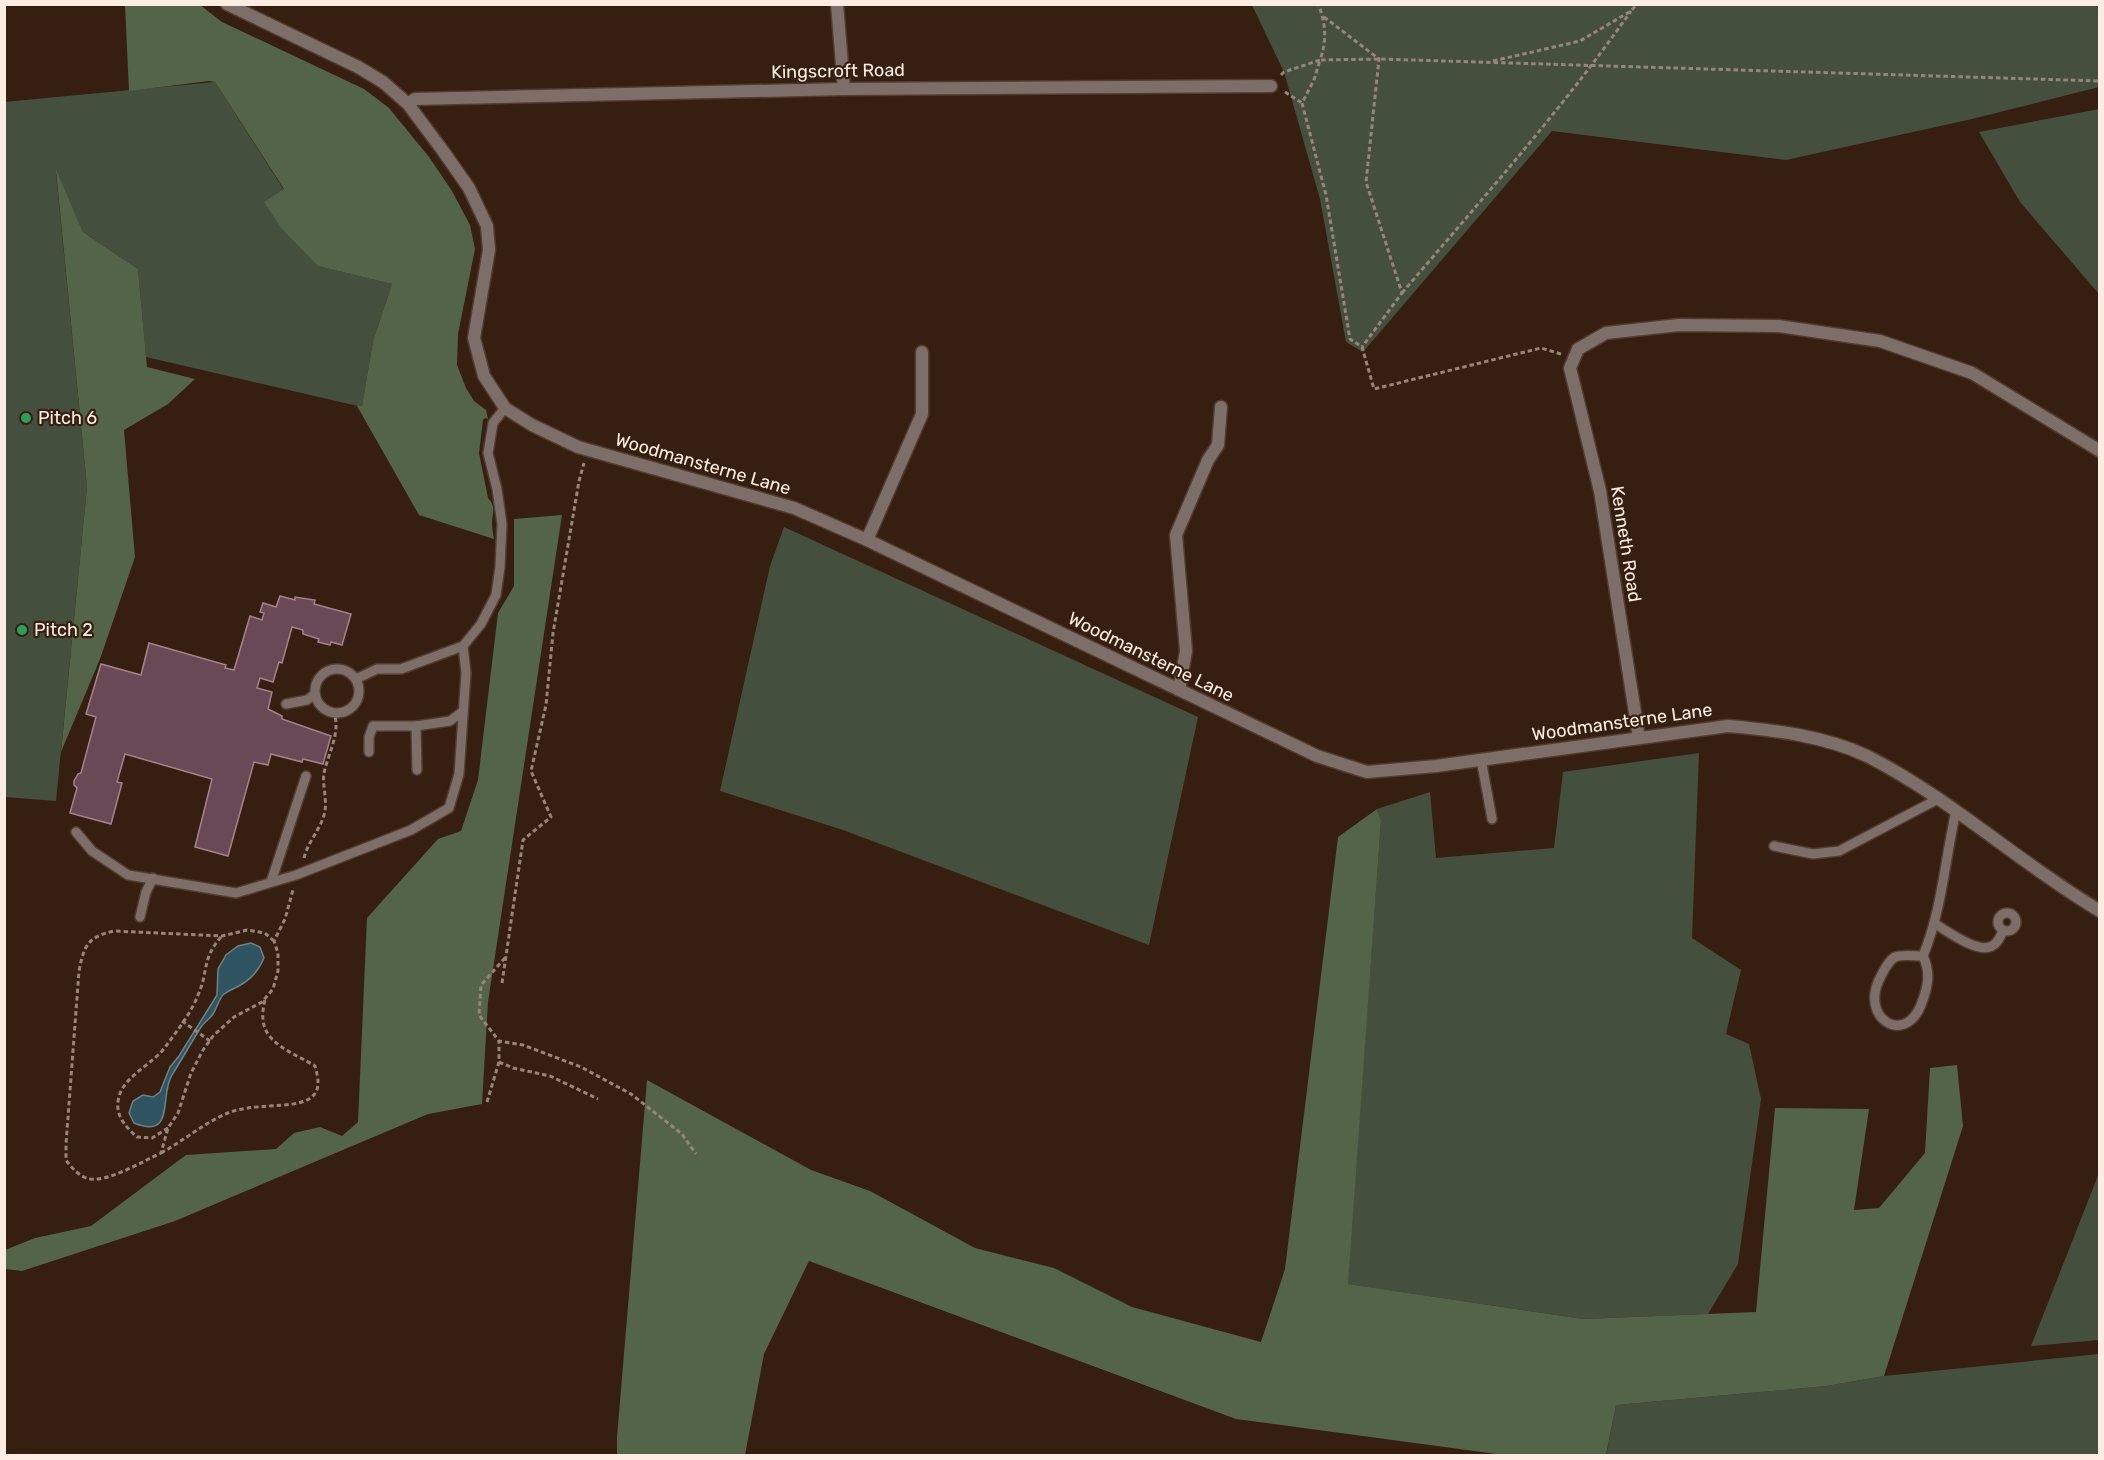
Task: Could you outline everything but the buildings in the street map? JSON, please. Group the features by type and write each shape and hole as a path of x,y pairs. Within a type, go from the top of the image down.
{"street":[{"name":"Woodmansterne Lane","path":"226,4 358,67 383,82 408,104 469,188 487,226 489,250 474,338 484,376 506,408 532,425 588,450 794,508 867,540 1317,756 1367,772 1728,726 1762,729 1831,743 1865,756 1938,799 2060,888 2100,911"},
{"path":"837,4 844,89"},
{"name":"Kingscroft Road","path":"408,104 415,99 844,89 1271,86"},
{"path":"1573,358 1578,349 1606,333 1679,325 1778,326 1880,341 1972,373 2100,451"},
{"path":"867,540 922,414 922,352"},
{"name":"Kenneth Road","path":"1573,358 1570,368 1599,491 1639,738"},
{"path":"1179,690 1186,651 1176,535 1208,460 1218,445 1221,407"}],"lane":[{"path":"356,679 377,669 401,669 463,646 481,624 496,595 502,524 497,489 488,453 493,423 506,408"},
{"path":"76,832 92,851 128,875 236,892 296,875 411,830 449,808 459,774 466,673 463,646"},
{"path":"329,670 344,670 356,679 359,685 358,700 348,711 334,713 321,707 315,694 318,679 329,670"},
{"path":"286,704 307,700 315,694"},
{"path":"369,752 369,737 373,726 416,726 450,721 462,712"},
{"path":"416,726 417,770"},
{"path":"1481,759 1492,819"},
{"path":"271,882 306,776"},
{"path":"1774,846 1813,854 1839,851 1938,799"},
{"path":"1923,956 1895,957 1877,983 1874,1004 1878,1015 1888,1023 1900,1026 1917,1015 1926,989 1929,975 1923,956 1935,923 1956,811"},
{"path":"140,917 146,892 153,878"},
{"path":"1935,923 1969,944 1988,948 1995,945 2003,930"}],"path":[{"path":"1318,4 1324,17 1326,36 1324,49 1314,80 1302,103 1326,195 1350,339 1362,347 1374,389 1541,348 1573,358"},
{"path":"1362,347 1401,292 1593,66 1637,4"},
{"path":"1487,63 1580,41 1632,11"},
{"path":"1324,17 1380,59"},
{"path":"1380,59 1366,182 1401,292"},
{"path":"1302,103 1271,86 1284,72 1320,60 1380,59 2100,81"},
{"path":"502,983 523,840 551,817 531,771 546,705 553,633 579,481 588,450"},
{"path":"274,941 285,919 296,875 304,861 306,848 325,812 326,789 323,776 338,723 334,713"},
{"path":"161,1153 168,1128 178,1113 191,1073 210,1041 234,1017 265,998 273,990 278,971 278,952 274,941 265,933 247,930 222,936 114,931 96,935 84,949 79,971 66,1160 75,1171 88,1179 103,1179 161,1153 228,1113 248,1107 300,1103 310,1098 318,1089 315,1066 271,1040 265,1031 262,1018 265,998"},
{"path":"168,1128 152,1138 137,1137 127,1128 120,1116 118,1101 132,1077 151,1063 164,1049 198,997 204,977 205,962 213,945 222,936"},
{"path":"487,1102 499,1062 499,1041 479,1015 481,985 506,956"},
{"path":"182,1021 210,1041"},
{"path":"499,1041 523,1045 581,1067 631,1094 682,1134 696,1154"},
{"path":"499,1062 513,1068 550,1077 598,1099"}],"green space":[{"path":"125,5 200,5 222,22 364,89 389,108 429,157 452,191 470,225 475,249 458,334 457,365 466,388 474,401 486,410 488,419 483,420 479,453 488,498 493,508 494,539 419,515 357,406 362,406 373,341 392,284 318,266 282,229 264,202 284,189 215,82 129,91"},
{"path":"1252,5 2099,5 2099,87 1972,119 1786,160 1552,131 1363,352 1346,342 1320,199 1284,72"},
{"path":"215,82 284,190 319,266 392,284 373,341 362,407 146,357 138,269 83,232 56,173 87,487 56,801 5,797 4,102"},
{"path":"2100,109 2099,294 2020,202 1979,132"},
{"path":"56,170 83,232 138,269 147,367 195,379 168,404 124,430 135,557 100,659 61,752 87,487"},
{"path":"562,515 488,1002 482,1104 428,1114 175,1221 22,1271 5,1269 5,1250 35,1238 91,1226 186,1155 276,1149 294,1133 320,1127 342,1136 358,1122 367,918 438,839 461,831 478,780 498,613 514,586 514,519"},
{"path":"784,527 1198,717 1149,945 843,830 720,791 770,566"},
{"path":"1699,753 1692,938 1741,970 1726,1034 1749,1044 1761,1099 1738,1264 1708,1314 1583,1319 1347,1284 1381,821 1377,809 1430,792 1436,858 1554,848 1563,772"},
{"path":"1377,809 1381,821 1348,1284 1583,1319 1756,1312 1775,1108 1869,1109 1854,1210 1879,1208 1925,1153 1930,1068 1957,1065 1963,1126 1884,1376 1827,1386 1616,1405 1606,1455 1504,1455 1236,1419 809,1261 764,1354 745,1455 617,1455 647,1080 811,1170 870,1191 975,1248 1054,1268 1132,1307 1261,1342 1285,1269 1338,837"},
{"path":"2099,1173 2099,1340 2031,1346"},
{"path":"2099,1354 2099,1455 1606,1456 1616,1405 1827,1386 1884,1376"}],"water":[{"path":"251,943 260,947 264,958 262,963 250,978 222,996 213,1014 201,1027 168,1084 161,1121 147,1127 134,1123 129,1113 133,1101 143,1095 153,1097 160,1092 170,1067 217,995 218,969 226,955 238,946"}],"place":[{"name":"Pitch 6","path":"26,418"},
{"name":"Pitch 2","path":"22,630"}]}
